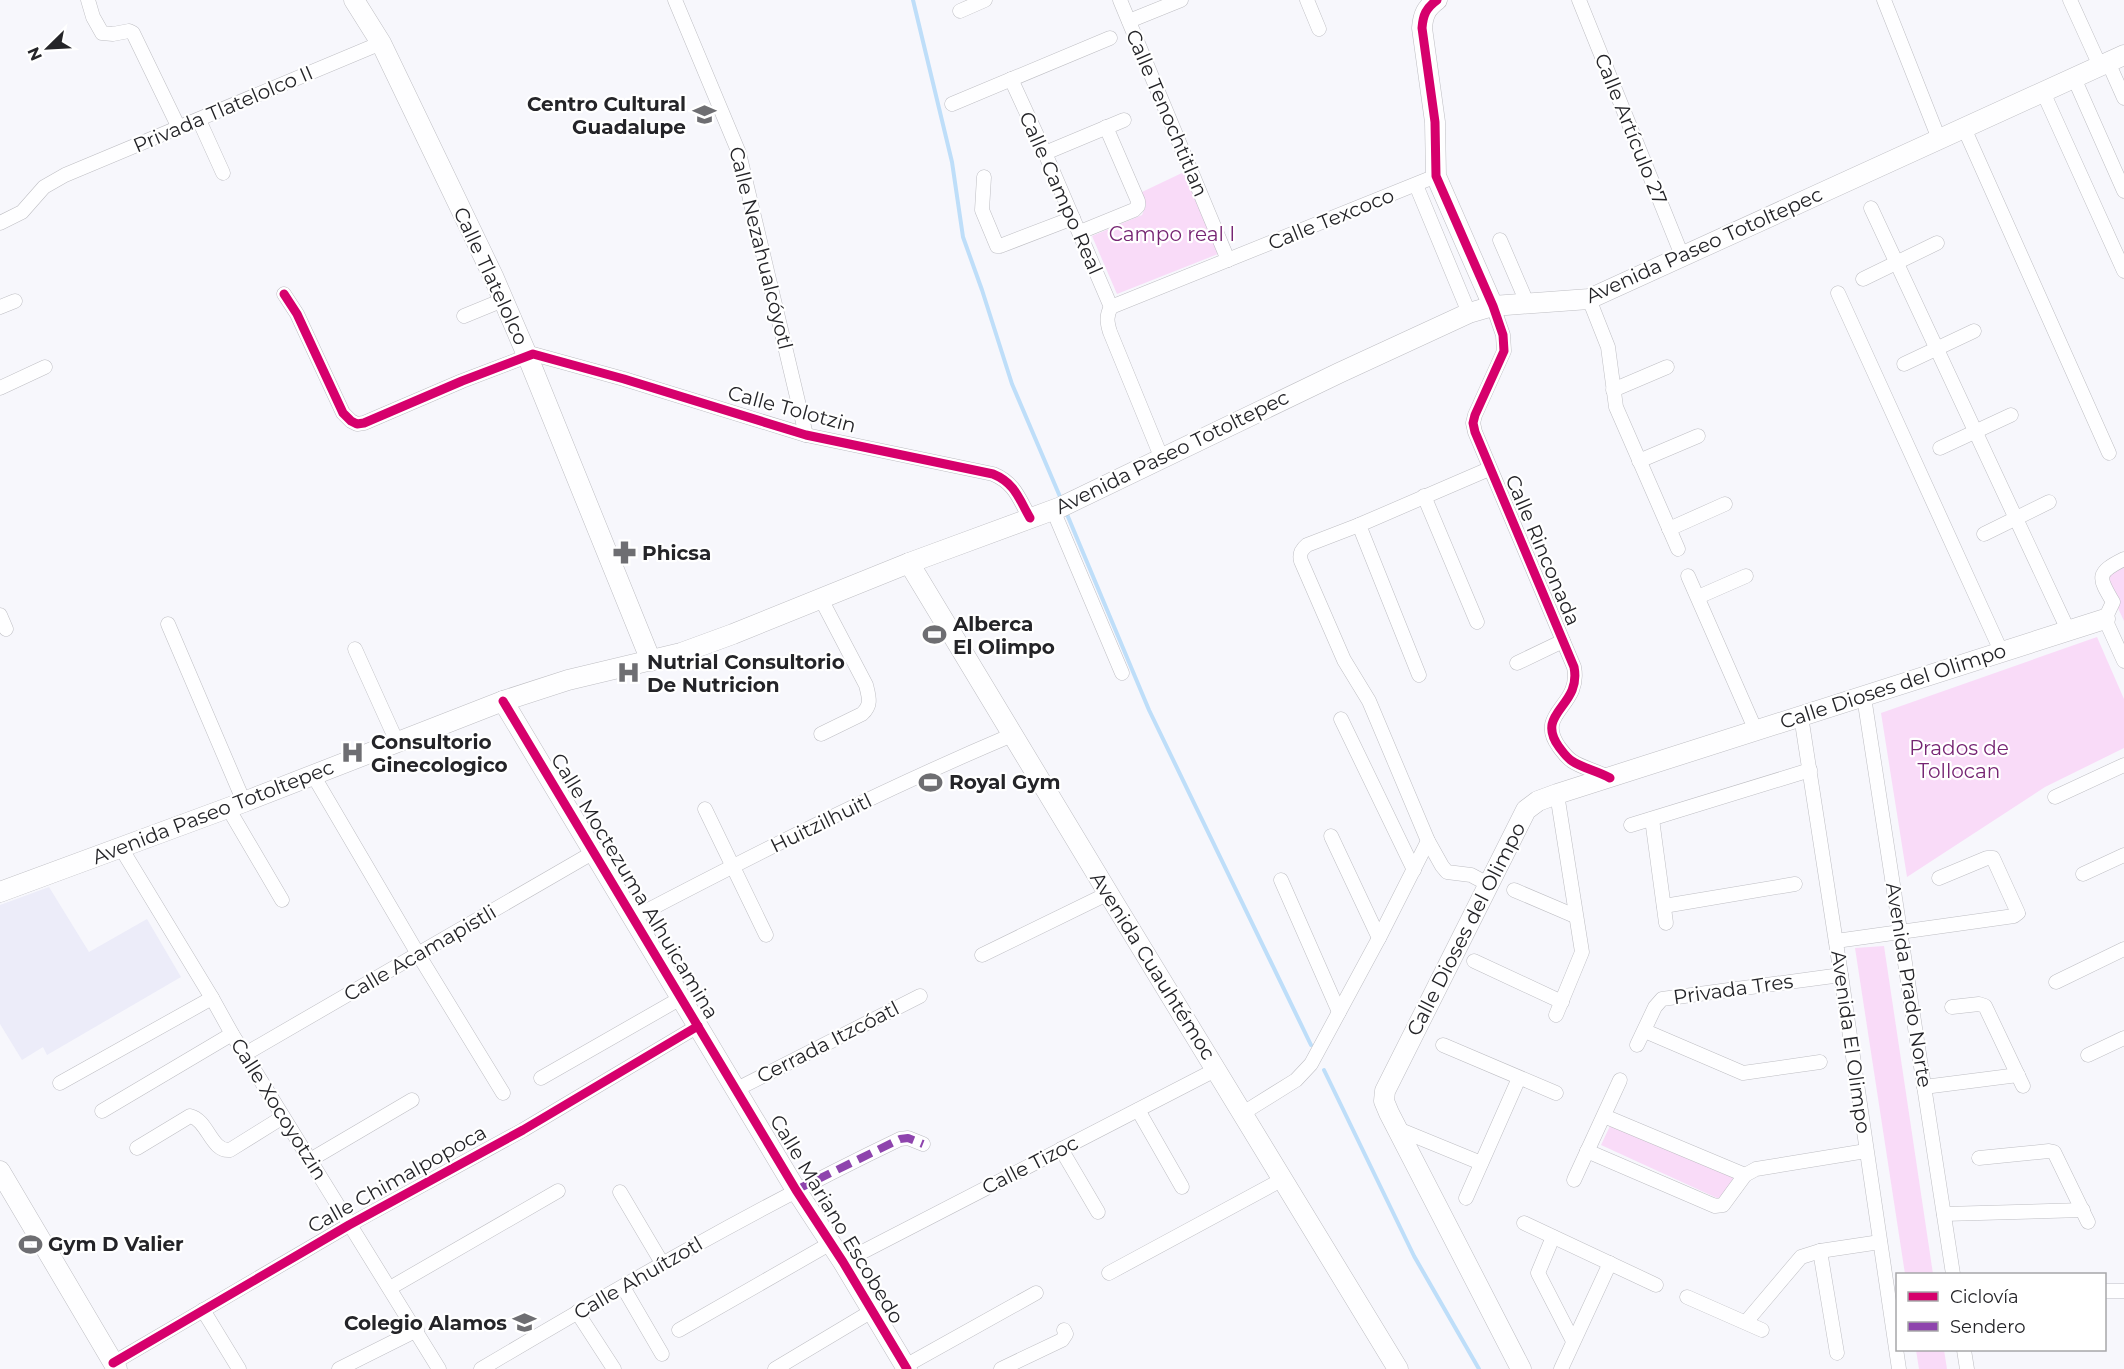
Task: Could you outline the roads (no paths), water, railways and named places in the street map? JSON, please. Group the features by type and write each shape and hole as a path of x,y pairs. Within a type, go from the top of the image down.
{"main road":[{"name":"Calle Tlatelolco","path":"354,0 381,43 503,300 651,661"},
{"path":"1432,3 1423,17 1422,28 1435,122 1436,177 1493,306"},
{"name":"Avenida Paseo Totoltepec","path":"0,892 236,805 503,701 568,680 681,653 909,563 1060,507 1469,313 1493,306 1589,299 2111,61"},
{"name":"Avenida Cuauhtémoc","path":"909,563 1398,1369"},
{"name":"Calle Dioses del Olimpo","path":"1521,1369 1386,1107 1385,1091 1526,810 1538,801 1557,794 2105,619"},
{"name":"Calle Moctezuma Alhuicamina","path":"503,701 737,1089"},
{"name":"Calle Mariano Escobedo","path":"737,1089 796,1190 843,1262 906,1368"},
{"path":"3,1182 115,1366"}],"street":[{"path":"88,0 96,24 102,33 113,34 129,31 133,33 179,128"},
{"name":"Calle Nezahualcóyotl","path":"675,0 739,153 806,435"},
{"path":"960,11 985,0"},
{"name":"Calle Tenochtitlan","path":"1120,0 1228,260"},
{"path":"1129,21 1181,0"},
{"path":"1307,0 1319,29"},
{"name":"Calle Artículo 27","path":"1579,0 1683,258"},
{"path":"1884,0 1939,139"},
{"path":"2070,0 2111,61 2124,98"},
{"path":"952,104 1110,38"},
{"name":"Privada Tlatelolco II","path":"0,223 22,212 44,187 64,175 381,43"},
{"path":"2073,78 2124,191"},
{"name":"Calle Campo Real","path":"1011,79 1111,307"},
{"path":"2043,92 2124,271"},
{"path":"199,120 223,173"},
{"path":"1045,153 1124,120"},
{"path":"1080,232 1134,210 1138,206 1138,201 1106,128"},
{"path":"1964,128 2109,453"},
{"path":"984,177 982,210 997,246 1073,218"},
{"name":"Calle Texcoco","path":"1111,307 1436,177"},
{"path":"1416,185 1469,313"},
{"path":"1871,208 2014,519 2068,630"},
{"path":"1500,240 1528,305"},
{"path":"1863,279 1937,243"},
{"path":"1838,293 2001,651"},
{"path":"284,294 301,324 336,403 347,418 357,424 527,355"},
{"path":"1589,299 1608,347 1616,407 1678,549"},
{"path":"464,316 503,300"},
{"path":"0,307 15,301"},
{"name":"Calle Rinconada","path":"1493,306 1503,335 1504,351 1473,423 1489,469 1574,667 1575,686 1554,719 1551,733 1573,762 1610,778"},
{"path":"1111,307 1107,322 1110,332 1162,459"},
{"path":"1904,364 1935,347 1974,331"},
{"name":"Calle Tolotzin","path":"527,355 538,355 624,379 806,435 993,474 1005,479 1013,487 1030,518"},
{"path":"0,388 45,367"},
{"path":"1613,390 1666,367"},
{"path":"1940,448 2011,415"},
{"path":"1639,461 1698,436"},
{"name":"Calle Rinconada","path":"1488,884 1471,876 1447,872 1442,866 1428,841 1369,701 1344,660 1300,555 1302,549 1307,545 1360,527 1424,496 1489,469"},
{"path":"1424,496 1477,622"},
{"path":"1984,534 2049,502"},
{"path":"1669,529 1725,504"},
{"path":"1060,507 1122,673"},
{"path":"1360,527 1419,675"},
{"path":"2124,559 2105,569 2102,574 2104,587 2113,602 2105,619 2124,661"},
{"path":"1688,576 1756,731"},
{"path":"1698,597 1746,576"},
{"path":"821,599 866,685 870,698 867,709 862,714 821,734"},
{"path":"0,615 6,628"},
{"path":"168,624 236,805 282,900"},
{"path":"1517,663 1563,641"},
{"path":"355,649 397,742"},
{"name":"Avenida Prado Norte","path":"1864,697 1953,1273"},
{"name":"Avenida El Olimpo","path":"1801,716 1896,1348"},
{"path":"1341,719 1414,870"},
{"name":"Huitzilhuitl","path":"633,918 912,778 1012,735"},
{"path":"2055,796 2124,765"},
{"path":"1631,825 1810,770"},
{"path":"313,775 503,1093"},
{"path":"1556,1015 1582,952 1557,794"},
{"path":"705,809 766,935"},
{"path":"1652,819 1666,923"},
{"path":"1330,836 1379,938"},
{"path":"1244,1113 1304,1072 1340,1012 1428,841"},
{"name":"Calle Xocoyotzin","path":"121,848 244,1054 417,1330 438,1369"},
{"name":"Calle Acamapistli","path":"244,1054 594,852"},
{"path":"2083,874 2124,855"},
{"path":"1836,941 2014,916 2018,913 1993,858 1987,858 1940,878"},
{"path":"1281,880 1340,1012"},
{"path":"1664,906 1795,884"},
{"path":"1514,890 1575,916"},
{"path":"982,955 1109,894"},
{"path":"2056,981 2124,949"},
{"path":"1474,961 1562,1002"},
{"name":"Privada Tres","path":"1638,1046 1655,1007 1662,999 1841,975"},
{"name":"Cerrada Itzcóatl","path":"737,1089 920,996"},
{"path":"60,1083 212,998"},
{"path":"541,1078 681,998"},
{"path":"1924,1087 2021,1081 1985,1006 1979,1004 1952,1007"},
{"name":"Calle Chimalpopoca","path":"115,1366 203,1311 350,1225 523,1130 698,1026"},
{"path":"1645,1031 1743,1073 1820,1062"},
{"path":"102,1111 232,1034"},
{"path":"2088,1055 2124,1038"},
{"path":"1443,1045 1556,1093"},
{"name":"Calle Tizoc","path":"843,1262 1216,1069"},
{"path":"1466,1198 1519,1078"},
{"path":"1574,1180 1620,1080"},
{"path":"310,1160 412,1100"},
{"path":"1138,1110 1182,1187"},
{"path":"136,1149 190,1116 196,1117 202,1123 219,1148 230,1150 283,1117"},
{"path":"1604,1116 1744,1175"},
{"path":"1398,1129 1481,1163"},
{"name":"Calle Ahuítzotl","path":"481,1369 662,1263 796,1190 900,1139 909,1138 922,1144"},
{"path":"1061,1149 1098,1212"},
{"path":"1587,1151 1715,1206 1723,1205 1744,1175 1763,1166 1866,1151"},
{"path":"1944,1215 2086,1216 2054,1152 1979,1158"},
{"path":"1109,1273 1283,1179"},
{"path":"390,1288 558,1191"},
{"path":"620,1192 662,1263"},
{"path":"1524,1222 1656,1285"},
{"path":"1553,1236 1538,1273 1573,1341"},
{"path":"1746,1322 1801,1257 1820,1251 1881,1242"},
{"path":"679,1330 831,1243"},
{"path":"1820,1251 1837,1353"},
{"path":"1561,1369 1610,1263"},
{"path":"623,1287 662,1354"},
{"path":"2106,1291 2124,1291"},
{"path":"906,1368 1036,1293"},
{"path":"1687,1297 1762,1330"},
{"path":"203,1311 239,1369"},
{"path":"775,1369 872,1311"},
{"path":"577,1312 614,1369"},
{"path":"339,1369 417,1330"},
{"path":"1001,1369 1062,1340 1066,1334 1064,1330"},
{"name":"Avenida El Olimpo","path":"1896,1351 1899,1369"},
{"path":"1964,1351 1966,1369"}],"waterway":[{"path":"913,0 952,162 963,237 1012,384 1061,499"},
{"path":"1066,512 1149,710 1311,1045"},
{"path":"1324,1070 1414,1256 1479,1369"}],"place":[{"name":"Centro Cultural Guadalupe","path":"704,115"},
{"name":"Phicsa","path":"624,553"},
{"name":"Alberca El Olimpo","path":"935,635"},
{"name":"Nutrial Consultorio De Nutricion","path":"629,673"},
{"name":"Consultorio Ginecologico","path":"353,753"},
{"name":"Royal Gym","path":"931,782"},
{"name":"Gym D Valier","path":"30,1244"},
{"name":"Colegio Alamos","path":"525,1323"}],"park label":[{"name":"Campo real I","path":"1172,234"},
{"name":"Prados de Tollocan","path":"1959,760"}]}
